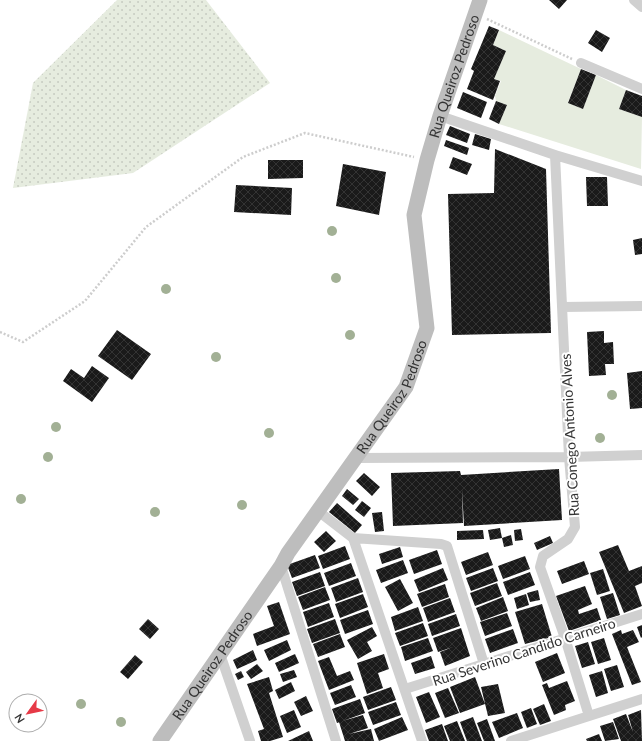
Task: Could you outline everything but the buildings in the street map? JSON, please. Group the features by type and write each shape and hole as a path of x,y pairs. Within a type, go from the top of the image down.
{"street":[{"path":"634,0 642,7"},
{"name":"Rua Queiroz Pedroso","path":"160,741 318,511 406,387 427,328 414,215 427,160 440,116 478,7"},
{"path":"581,63 642,89"},
{"path":"440,116 555,155 642,181"},
{"name":"Rua Conego Antonio Alves","path":"555,155 569,457 575,528 568,539 544,556 540,567 565,638 589,716"},
{"path":"563,307 642,306"},
{"path":"356,458 569,457 642,455"},
{"path":"318,511 353,538 406,689 422,741"},
{"path":"353,538 441,544 447,546 484,664"},
{"path":"281,566 336,741"},
{"name":"Rua Severino Candido Carneiro","path":"406,689 642,614"},
{"path":"220,654 250,741"},
{"path":"511,741 642,699"}],"path":[{"path":"478,7 581,63"},
{"path":"0,332 23,342 85,301 146,227 243,157 250,154 305,132 427,160"}],"shaded area":[{"path":"117,0 206,0 270,83 133,173 13,188 33,83"},
{"path":"499,30 581,69 568,102 583,109 596,75 626,90 619,109 642,117 641,169 499,124 507,105 496,101 495,96 501,81 494,79 506,51 493,45"}]}
